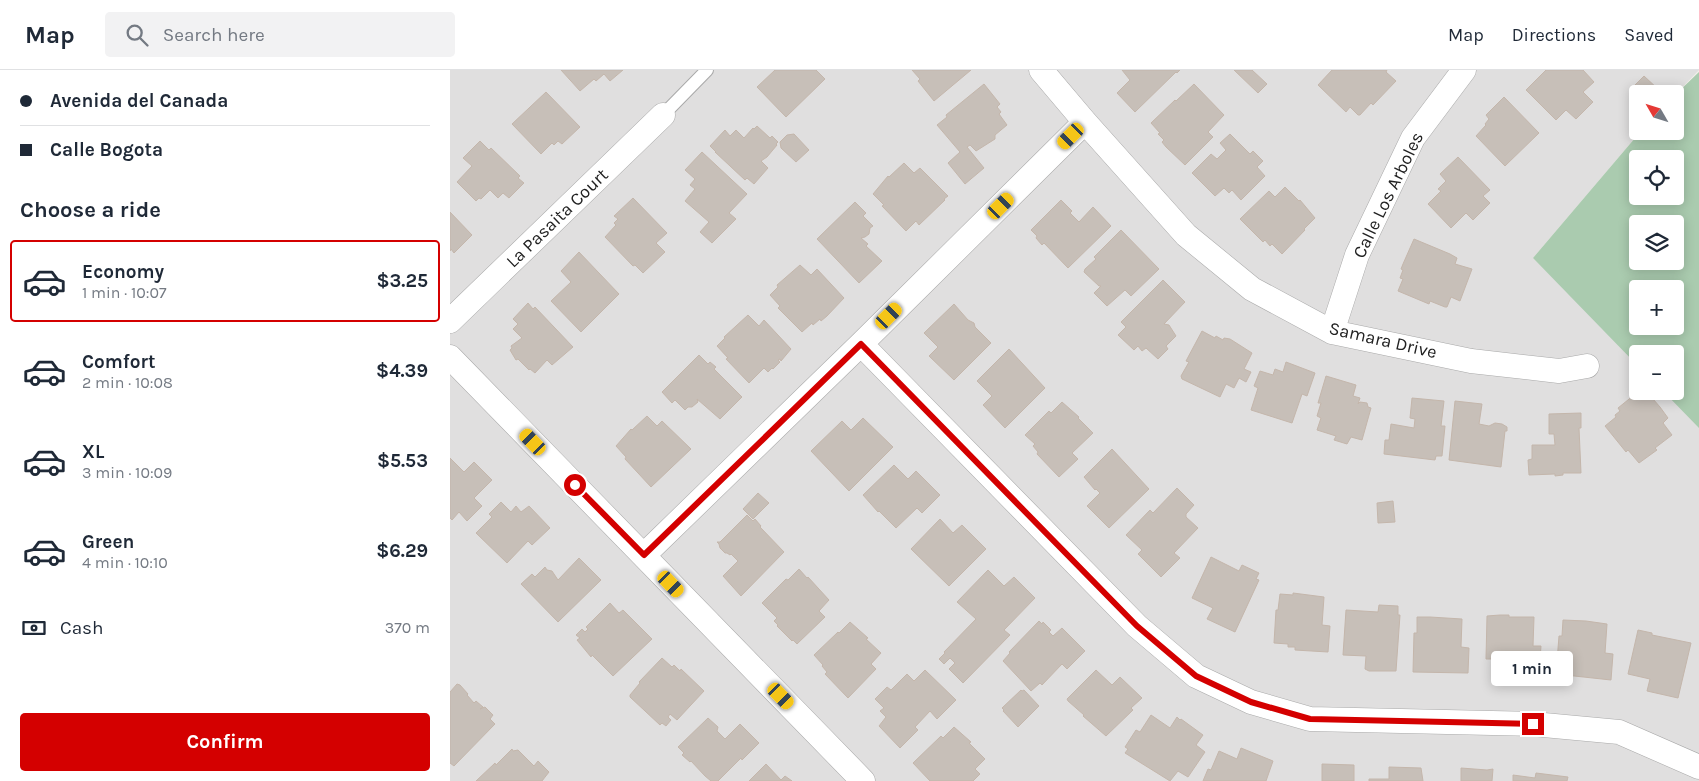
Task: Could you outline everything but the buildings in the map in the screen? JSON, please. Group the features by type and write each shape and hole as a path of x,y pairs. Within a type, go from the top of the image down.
{"street":[{"name":"Samara Drive","path":"1041,70 1186,235 1252,289 1332,332 1471,361 1559,371 1587,366"},
{"name":"Calle Los Arboles","path":"1332,332 1357,254 1414,138 1463,70"},
{"name":"La Pasaita Court","path":"450,321 664,115"},
{"path":"644,555 1085,122"},
{"path":"861,344 1137,626 1196,676 1251,702 1310,719 1533,724 1619,732 1699,767"},
{"path":"450,357 863,781"}],"lane":[{"path":"664,115 707,70"}],"shaded area":[{"path":"450,70 1699,70 1684,86 1629,85 1629,140 1633,140 1533,258 1629,355 1629,400 1675,400 1699,425 1699,781 450,781"}],"green space":[{"path":"1699,72 1699,428 1672,400 1684,400 1684,345 1629,345 1629,357 1533,258 1633,140 1684,140 1684,86"}],"route":[{"path":"575,485 644,555 861,344 1137,626 1196,676 1251,702 1310,719 1533,724"}]}
